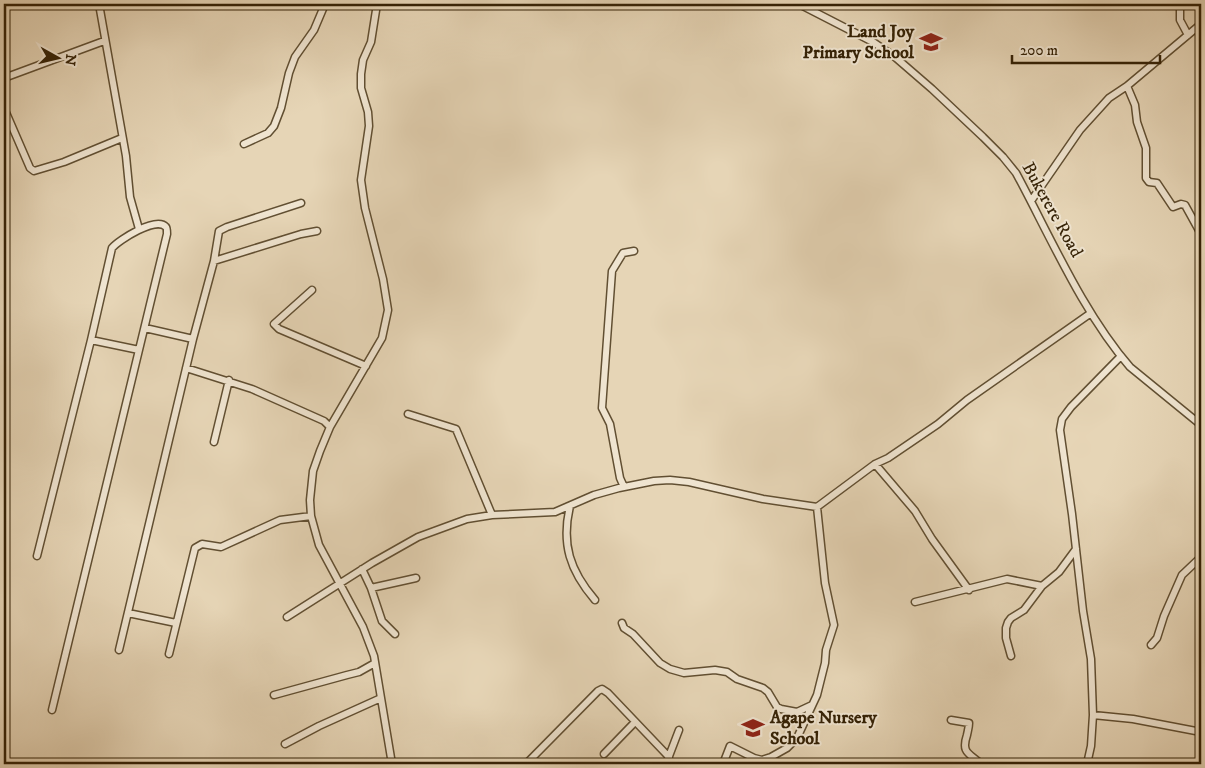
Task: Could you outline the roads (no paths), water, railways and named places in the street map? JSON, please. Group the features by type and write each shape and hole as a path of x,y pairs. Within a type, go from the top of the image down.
{"street":[{"path":"99,4 130,197 139,229"},
{"path":"244,144 268,133 274,126 281,108 289,73 314,30 325,4"},
{"path":"377,4 370,42 360,74 369,126 361,180 365,208 383,279 388,310 382,338 330,426 313,471 310,488 311,516 319,545 363,627 375,663 392,764"},
{"name":"Bukerere Road","path":"799,4 873,42 895,57 1003,156 1016,173 1091,313 1121,356 1130,367 1201,425"},
{"path":"1178,4 1180,20 1188,34"},
{"path":"1031,201 1080,130 1109,98 1128,86 1201,24"},
{"path":"4,78 104,41"},
{"path":"1128,86 1146,148 1146,178 1149,182 1157,183 1173,207 1181,204 1185,205 1201,234"},
{"path":"4,108 30,168 34,171 64,162 122,138"},
{"path":"118,650 193,339 214,261 219,231 300,203"},
{"path":"37,556 112,248 118,241 139,229 160,224 164,225 167,228 167,234 52,710"},
{"path":"214,261 301,234 317,231"},
{"path":"624,487 620,478 610,424 602,408 612,271 622,252 634,251"},
{"path":"312,290 274,324 279,329 366,366"},
{"path":"287,617 418,536 454,522 492,515 555,512 594,495 654,481 680,480 763,499 817,507 875,464 888,458 938,424 967,400 1091,313"},
{"path":"145,328 193,339"},
{"path":"91,340 139,350"},
{"path":"1088,764 1093,715 1092,659 1083,611 1060,430 1062,419 1071,407 1121,356"},
{"path":"186,368 229,380 252,389 315,417 330,426"},
{"path":"214,442 229,380"},
{"path":"408,414 456,429 492,515"},
{"path":"875,464 914,511 969,590"},
{"path":"570,506 566,531 571,562 577,577 595,600"},
{"path":"723,764 730,746 762,760 787,748 797,738 822,680 826,650 834,625 825,583 817,507"},
{"path":"169,654 195,548 202,544 221,547 280,520 311,516"},
{"path":"1011,656 1006,638 1008,622 1024,610 1042,586 1059,572 1076,549"},
{"path":"1151,645 1157,638 1164,616 1182,575 1201,557"},
{"path":"362,569 371,588 382,621 395,634"},
{"path":"371,588 416,578"},
{"path":"916,602 1006,579 1042,586"},
{"path":"128,613 176,623"},
{"path":"622,622 624,628 633,634 660,663 670,669 684,673 703,670 727,672 738,679 763,688 781,709 797,712 812,705"},
{"path":"274,695 348,676 375,663"},
{"path":"526,764 602,689 669,757"},
{"path":"285,744 319,726 381,698"},
{"path":"1093,715 1133,719 1201,732"},
{"path":"950,720 969,723 964,746 965,750 981,764"},
{"path":"604,754 635,722"},
{"path":"666,764 680,730"}],"place":[{"name":"Land Joy Primary School","path":"931,42"},
{"name":"Agape Nursery School","path":"753,728"}]}
